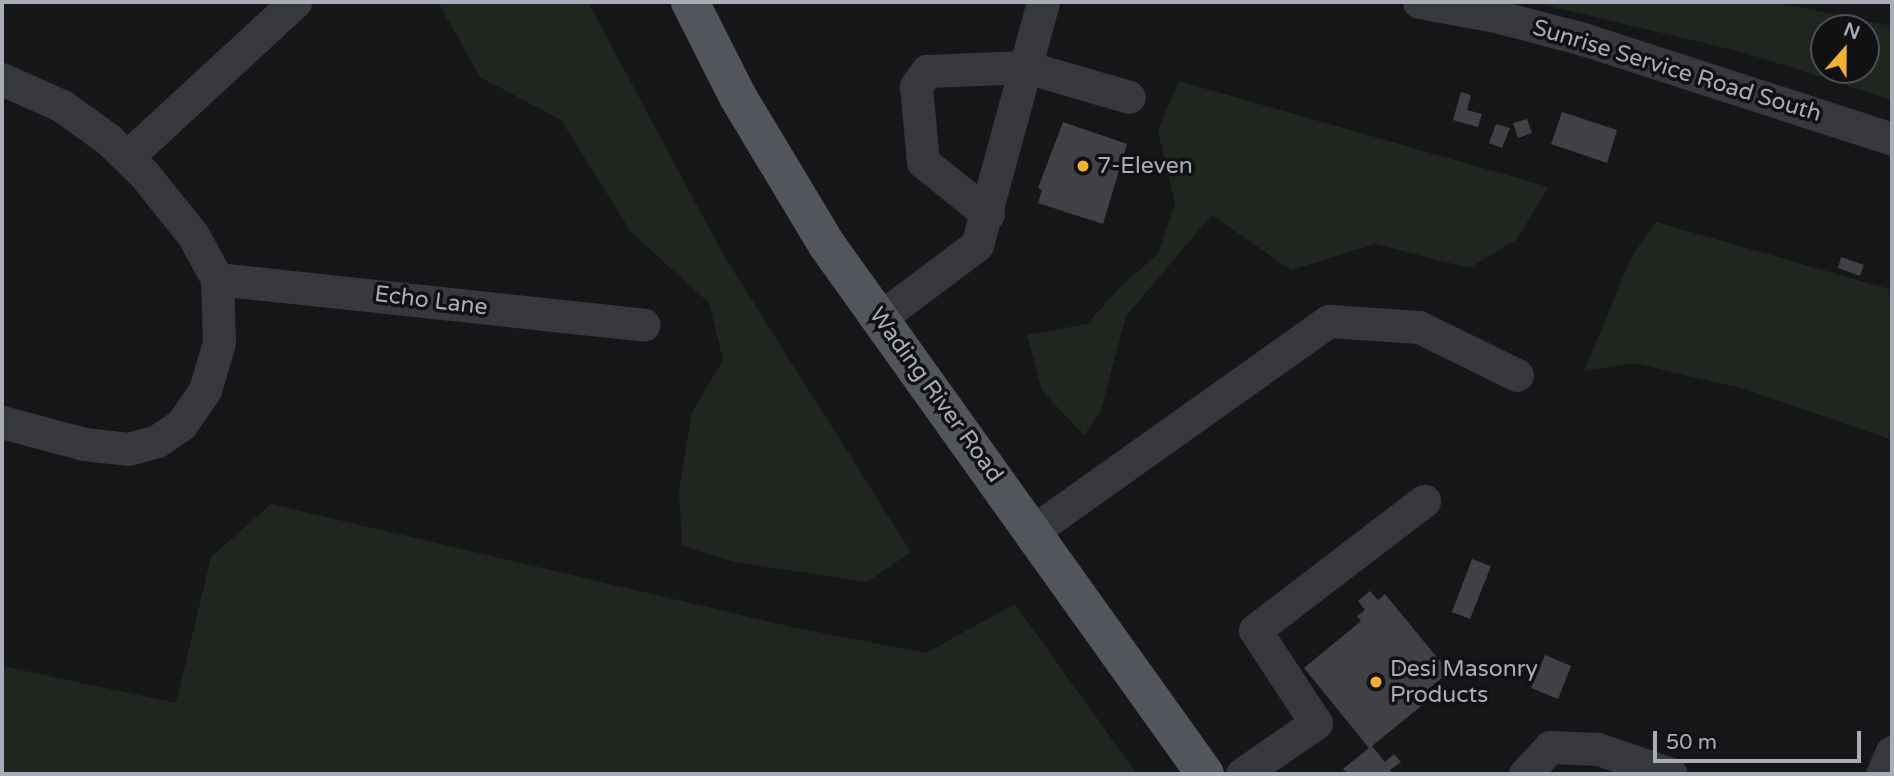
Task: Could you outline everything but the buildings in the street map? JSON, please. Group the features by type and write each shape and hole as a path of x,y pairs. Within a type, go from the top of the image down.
{"main road":[{"name":"Wading River Road","path":"690,2 715,57 809,216 1205,774"},
{"path":"715,57 717,2"}],"street":[{"path":"127,157 295,2"},
{"path":"881,317 977,245 988,214 1042,2"},
{"name":"Sunrise Service Road South","path":"1419,2 1496,16 1583,39 1892,139"},
{"path":"988,214 923,162 916,86 927,71 1026,67 1129,97"},
{"path":"2,79 62,106 127,157 193,235 217,279 219,342 205,390 181,425 157,441 128,449 84,444 2,422"},
{"name":"Echo Lane","path":"217,279 644,325"},
{"path":"1033,531 1329,321 1419,327 1517,375"},
{"path":"1242,774 1316,723 1255,630 1424,500"},
{"path":"1525,774 1550,747 1598,748 1671,774"},
{"path":"1882,774 1892,752"}],"shaded area":[{"path":"438,2 588,2 724,256 911,552 867,582 734,562 682,546 679,491 692,412 723,360 709,303 631,232 561,120 480,77"},
{"path":"1532,2 1774,2 1833,14 1810,14 1810,74 1746,53"},
{"path":"1880,24 1892,26 1892,100 1842,84 1880,84"},
{"path":"1179,81 1549,187 1516,240 1469,268 1375,244 1291,270 1212,215 1126,316 1100,413 1084,435 1042,391 1027,335 1087,324 1122,285 1158,254 1175,203 1158,131"},
{"path":"1656,222 1892,290 1892,440 1745,389 1633,363 1584,371 1632,256"},
{"path":"271,504 792,627 926,653 1015,604 1137,774 2,774 2,666 176,703 211,557"}],"place":[{"name":"7-Eleven","path":"1083,166"},
{"name":"Desi Masonry Products","path":"1376,682"}]}
